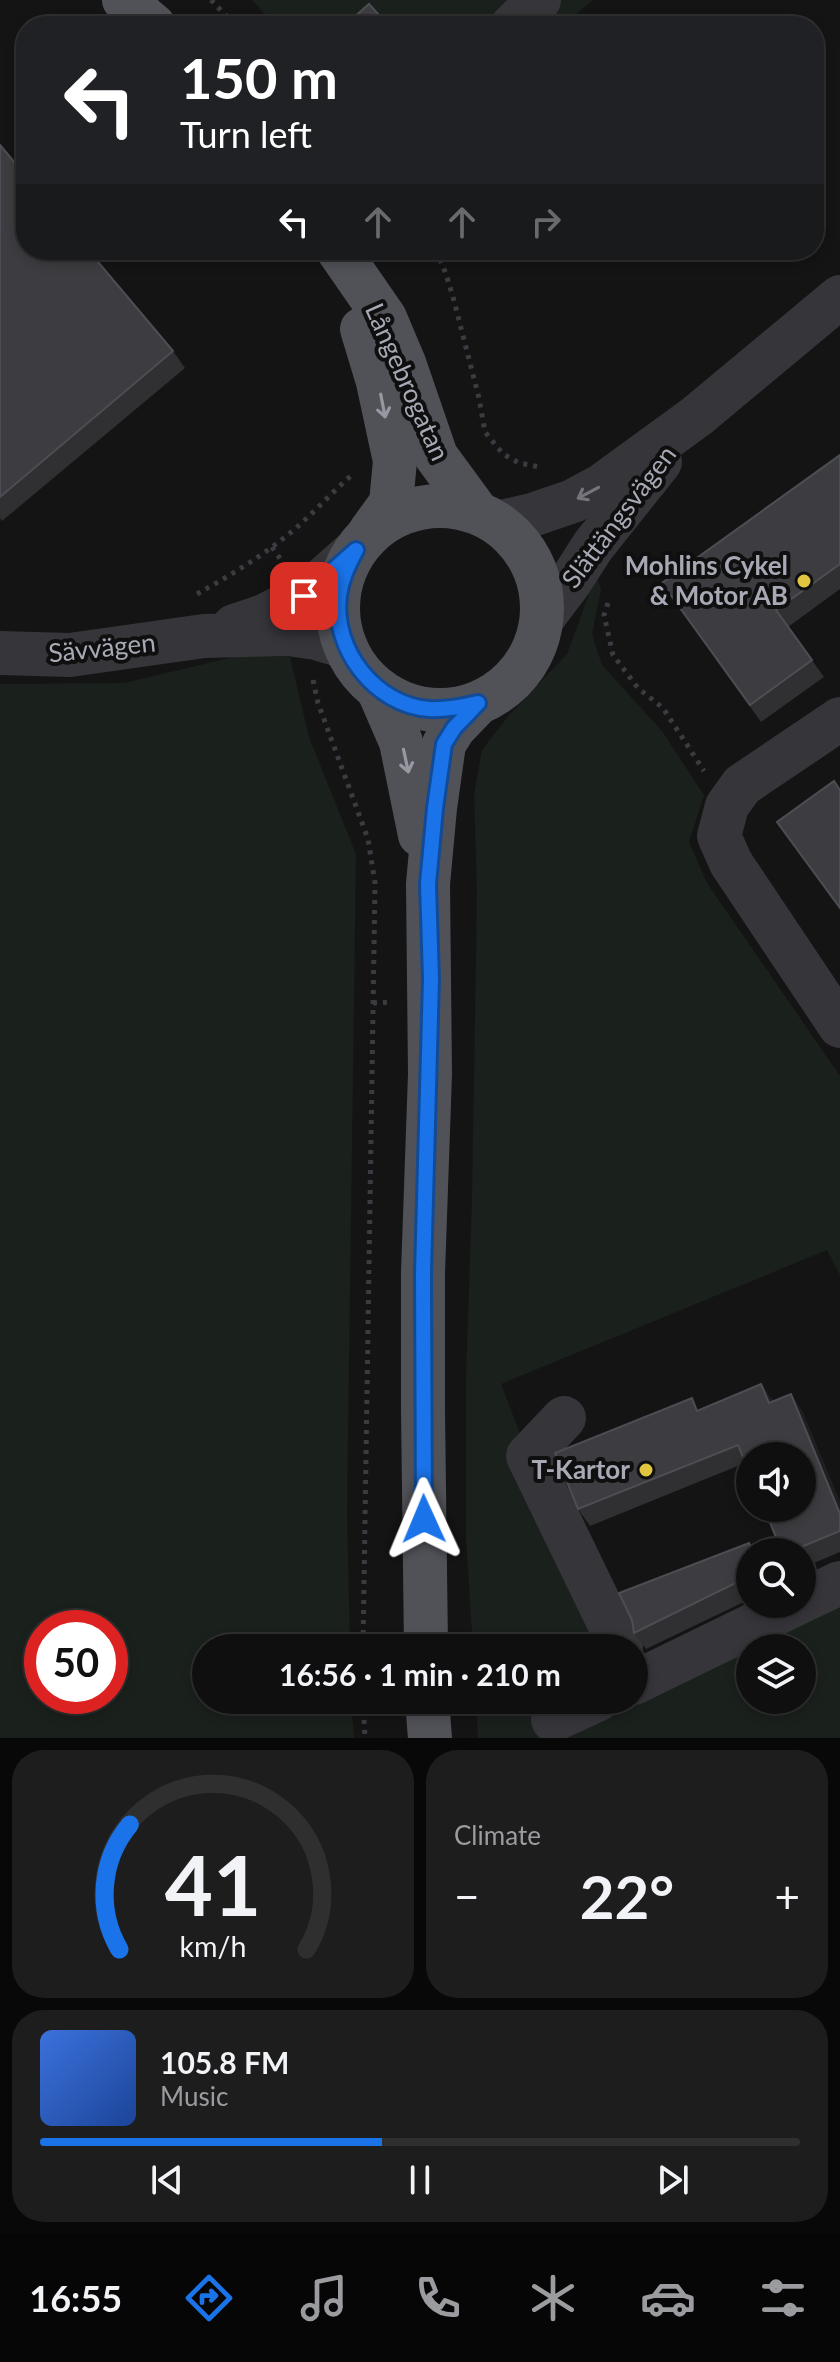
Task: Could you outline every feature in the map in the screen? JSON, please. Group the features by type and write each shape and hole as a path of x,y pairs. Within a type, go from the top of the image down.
{"main road":[{"path":"124,0 142,16"},
{"name":"Långebrogatan","path":"363,541 391,503 415,458 487,518"},
{"path":"432,505 455,506 487,518 524,549 539,582 542,619 535,646 522,670 502,690 478,703 452,709 426,709 400,702 378,689 331,643 339,623 338,597 344,573 363,541 389,519 409,510 432,505"},
{"path":"378,689 401,742 428,884"},
{"path":"426,1634 423,1273 430,1058 428,884 444,744 454,728 478,703"},
{"path":"428,1714 430,1738"}],"street":[{"path":"522,16 539,0"},
{"name":"Slättängsvägen","path":"487,518 532,515 573,501 601,486 697,416 840,297"},
{"name":"Slättängsvägen","path":"542,619 593,546 697,416"},
{"name":"Sävvägen","path":"204,636 264,616 304,596 363,541"},
{"name":"Sävvägen","path":"0,653 70,655 204,636 288,634 331,643"},
{"path":"840,719 742,785 727,806 719,836 731,863 840,1026"},
{"path":"564,1418 528,1456 614,1634"},
{"path":"816,1594 840,1583"},
{"path":"648,1665 762,1618"},
{"path":"553,1720 566,1714"}],"path":[{"path":"211,0 226,16"},
{"path":"183,598 239,570 272,547 361,467 415,458 485,432 453,297 440,260"},
{"path":"272,547 297,580 304,596"},
{"path":"612,592 604,615 613,655 638,688 663,708 727,806"},
{"path":"331,643 311,668 318,703 368,839 375,883 363,1634"},
{"path":"364,1714 365,1738"}],"shaded area":[{"path":"252,0 593,0 574,16 267,16"},
{"path":"596,575 601,589 592,634 602,665 662,731 704,795 689,842 707,883 840,1076 840,1275 827,1250 501,1384 597,1634 472,1634 466,1538 466,1377 477,893 474,794 482,750 509,715 567,654"},
{"path":"242,655 290,657 309,737 356,854 347,1511 350,1634 192,1634 192,1714 352,1714 354,1738 0,1738 0,684 124,683"},
{"path":"840,1604 840,1738 478,1738 477,1714 648,1714 648,1697 736,1654 736,1714 816,1714 816,1634 778,1634"}],"building":[{"path":"369,4 380,16 355,16"},
{"path":"0,145 16,164 16,260 96,260 173,351 0,497"},
{"path":"840,455 840,564 776,610 812,660 750,705 662,583"},
{"path":"834,781 840,790 840,908 777,822"},
{"path":"761,1384 769,1403 791,1394 811,1442 736,1442 736,1446 578,1509 555,1453 692,1398 697,1411"},
{"path":"816,1455 840,1514 840,1531 816,1541 816,1538 776,1538 770,1522 816,1522"},
{"path":"736,1548 736,1583 634,1633 632,1620 619,1593"}],"place":[{"name":"Mohlins Cykel & Motor AB","path":"804,581"},
{"name":"T-Kartor","path":"646,1470"}],"route":[{"path":"304,596 356,550 344,573 338,597 339,623 346,647 358,669 378,689 400,702 426,709 452,709 478,703 454,728 444,744 428,884 431,979 423,1273 424,1519"}]}
